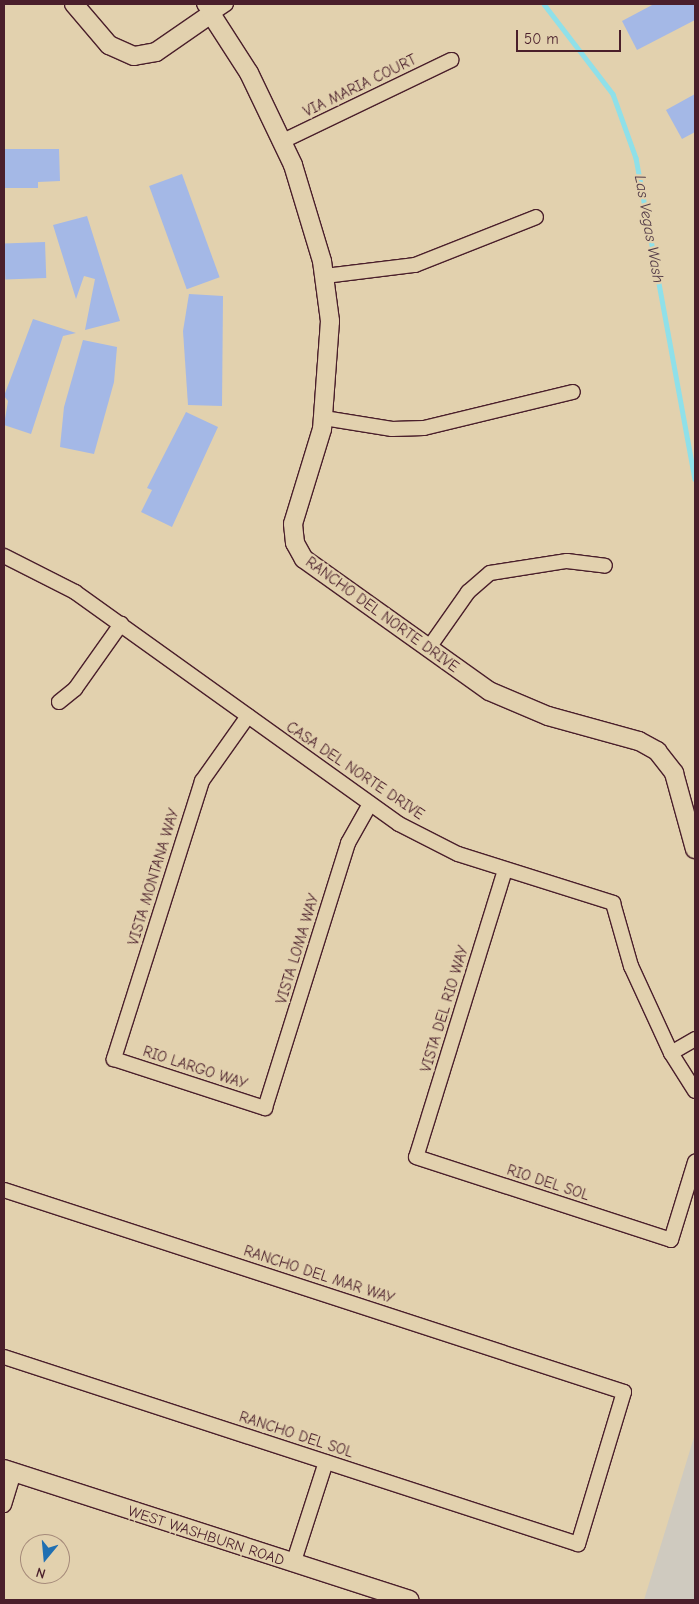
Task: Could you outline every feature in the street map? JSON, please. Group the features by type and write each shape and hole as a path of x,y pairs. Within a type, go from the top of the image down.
{"street":[{"path":"74,4 109,45 134,56 156,52 208,9 226,4"},
{"name":"RANCHO DEL NORTE DRIVE","path":"208,9 249,73 283,142 307,205 325,276 330,348 324,418 295,514 293,533 299,551 311,566 428,650 508,700 639,741 657,751 674,773 695,849"},
{"name":"VIA MARIA COURT","path":"283,142 451,60"},
{"path":"325,276 415,265 536,217"},
{"path":"324,418 392,429 431,428 573,392"},
{"name":"CASA DEL NORTE DRIVE","path":"4,556 75,592 370,804 458,854 613,903 631,966 671,1053 695,1091"},
{"path":"428,650 468,592 490,573 567,561 605,566"},
{"path":"59,702 74,688 121,624"},
{"name":"VISTA MONTANA WAY","path":"114,1059 202,780 248,716"},
{"name":"VISTA LOMA WAY","path":"265,1108 348,843 370,804"},
{"name":"VISTA DEL RIO WAY","path":"416,1157 504,870"},
{"path":"671,1053 695,1039"},
{"name":"RIO LARGO WAY","path":"114,1059 265,1108"},
{"name":"RIO DEL SOL","path":"416,1157 670,1240 695,1162"},
{"name":"RANCHO DEL MAR WAY","path":"4,1191 624,1392 578,1544"},
{"name":"RANCHO DEL SOL","path":"4,1356 578,1544"},
{"path":"293,1564 326,1462"},
{"path":"4,1505 9,1471"},
{"name":"WEST WASHBURN ROAD","path":"9,1471 409,1600"}],"shaded area":[{"path":"695,1434 695,1600 644,1600"}],"building":[{"path":"654,4 695,4 695,20 637,50 622,21"},
{"path":"695,94 695,132 682,139 666,110"},
{"path":"4,149 59,149 60,181 38,182 38,188 4,188"},
{"path":"182,174 220,277 187,289 149,186"},
{"path":"87,216 120,321 85,330 95,279 84,276 76,299 53,225"},
{"path":"45,242 46,278 5,279 4,243"},
{"path":"189,294 223,296 222,406 188,405 183,331"},
{"path":"33,319 76,333 63,336 31,434 4,425 8,401 4,396"},
{"path":"83,340 117,347 114,382 94,454 60,447 64,407"},
{"path":"186,412 218,427 172,527 141,512 152,490 147,488"}],"waterway":[{"name":"Las Vegas Wash","path":"544,4 613,94 636,158 695,479"}]}
